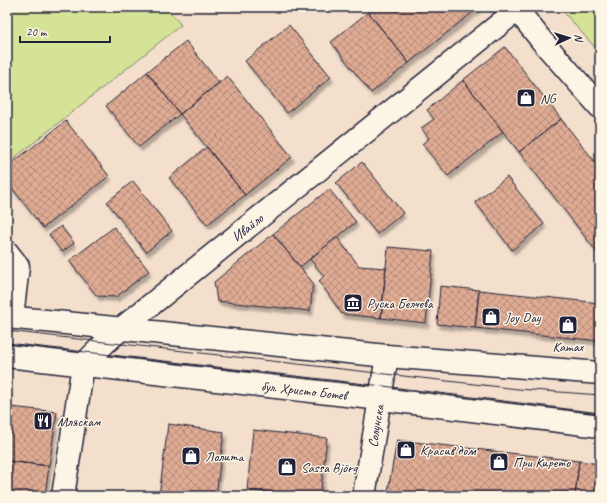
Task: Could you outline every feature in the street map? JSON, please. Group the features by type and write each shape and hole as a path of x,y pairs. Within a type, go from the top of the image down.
{"main road":[{"path":"516,8 542,41 600,106"},
{"name":"Ивайло","path":"83,365 122,328 516,8"},
{"path":"7,252 18,266 10,317 387,356 600,373"},
{"name":"бул. Христо Ботев","path":"7,356 381,398 600,426"},
{"name":"Солунска","path":"364,496 387,356"},
{"path":"64,496 83,365"}],"green space":[{"path":"7,7 166,7 181,25 7,164"},
{"path":"559,7 600,7 600,53"}],"building":[{"path":"374,7 478,8 409,63 368,12"},
{"path":"368,12 409,63 371,93 331,42"},
{"path":"289,25 331,77 287,113 245,61"},
{"path":"186,41 219,83 180,114 147,72"},
{"path":"505,47 561,119 519,152 463,80"},
{"path":"147,72 180,114 139,147 106,106"},
{"path":"227,76 292,157 245,195 180,114"},
{"path":"463,80 503,132 448,176 422,144 429,138 421,128 434,119 427,110"},
{"path":"561,119 600,168 600,256 519,152"},
{"path":"66,121 109,176 43,228 7,182 7,167"},
{"path":"207,147 245,195 207,225 169,178"},
{"path":"362,162 403,213 377,234 336,183"},
{"path":"507,177 544,224 512,250 475,202"},
{"path":"133,181 172,231 146,252 107,202"},
{"path":"329,189 356,222 300,267 273,234"},
{"path":"61,226 74,243 62,252 49,235"},
{"path":"114,227 149,271 116,297 97,296 69,261"},
{"path":"273,234 313,283 310,311 217,301 214,282"},
{"path":"337,237 359,266 386,268 381,318 342,314 319,281 324,276 310,259"},
{"path":"388,247 433,251 426,323 381,318"},
{"path":"440,286 479,290 475,328 437,324"},
{"path":"479,290 600,303 600,341 475,328"},
{"path":"7,406 11,407 7,442"},
{"path":"11,407 57,412 49,466 7,461 7,442"},
{"path":"168,424 224,432 216,496 159,496"},
{"path":"253,430 327,438 320,496 302,496 247,490"},
{"path":"397,440 579,461 575,496 387,496"},
{"path":"7,461 49,466 45,496 7,496"},
{"path":"579,461 600,464 600,496 575,496"}],"tram line":[{"path":"7,331 518,389 600,395"},
{"path":"7,343 383,386 600,413"}],"place":[{"name":"NG","path":"526,98"},
{"name":"Руска Белчева","path":"353,303"},
{"name":"Joy Day","path":"491,317"},
{"name":"Kamax","path":"568,325"},
{"name":"Мляскам","path":"43,421"},
{"name":"Красив дом","path":"406,450"},
{"name":"Лолита","path":"191,456"},
{"name":"При Кирето","path":"499,462"},
{"name":"Sassa Björg","path":"287,467"}]}
